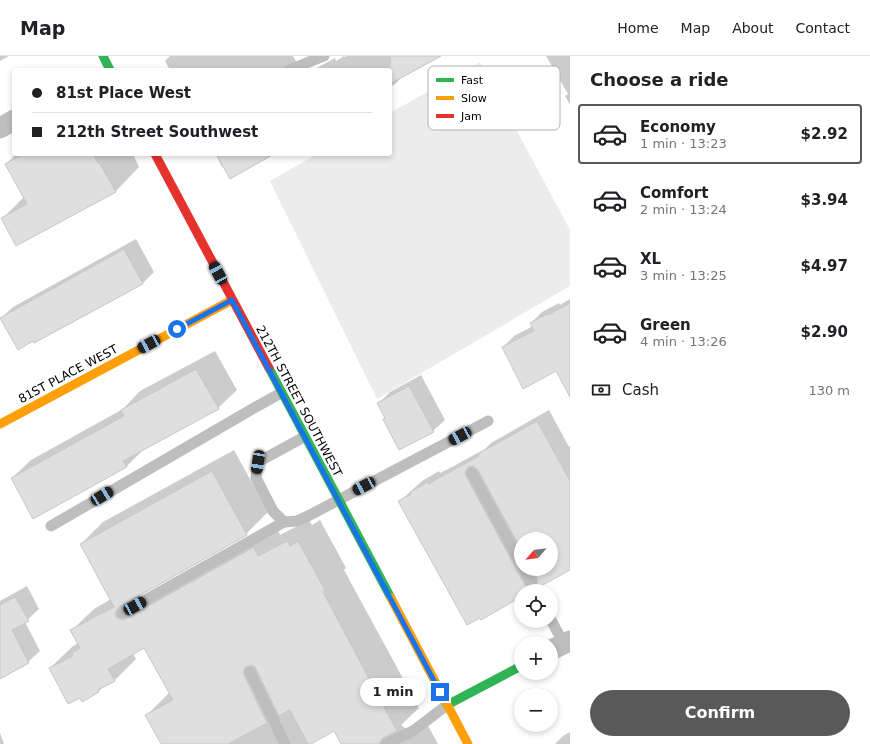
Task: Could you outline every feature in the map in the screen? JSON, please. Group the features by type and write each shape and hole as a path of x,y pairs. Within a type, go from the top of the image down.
{"main road":[{"name":"212TH STREET SOUTHWEST","path":"156,156 468,744"},
{"name":"81ST PLACE WEST","path":"0,424 232,300"},
{"path":"447,705 514,670"}],"street":[{"path":"0,128 12,121"}],"lane":[{"path":"294,68 324,56"},
{"path":"51,526 281,393"},
{"path":"122,613 284,522 297,521 488,421"},
{"path":"284,522 273,511 256,478 258,462 304,437"},
{"path":"472,473 514,551"},
{"path":"555,628 562,645"},
{"path":"250,672 285,744"},
{"path":"386,744 413,730 447,705"}],"shaded area":[{"path":"480,62 482,66 473,66"},
{"path":"428,91 428,130 516,130 570,230 570,286 377,399 270,181 314,156 392,156 392,112"}],"building":[{"path":"390,56 441,56 392,83 392,68 390,68"},
{"path":"19,156 94,156 116,192 16,246 1,218 27,204 5,164"},
{"path":"217,156 270,156 230,179"},
{"path":"124,249 143,284 34,343 33,341 18,350 0,318"},
{"path":"570,303 570,397 556,371 523,389 502,347 534,331 530,323"},
{"path":"196,369 219,409 123,461 127,467 33,519 11,478 124,416 121,410"},
{"path":"409,386 434,432 399,450 383,419 385,418 377,403"},
{"path":"537,421 570,481 570,570 545,584 540,584 536,576 558,576 558,532 514,532 514,536 478,470 473,466 468,467 465,472 466,476 514,565 514,576 520,576 524,584 514,584 514,601 481,620 480,618 467,625 398,501 428,482 429,484 479,456 478,454"},
{"path":"212,471 247,535 119,607 115,613 116,617 122,620 125,619 254,547 258,556 287,541 290,546 298,541 325,590 323,592 397,731 383,738 379,744 341,744 334,731 311,744 308,744 290,710 279,716 256,669 254,666 250,665 244,668 244,675 267,723 228,744 161,744 145,715 173,700 144,648 108,669 115,681 98,690 99,692 82,702 80,698 68,704 49,668 73,656 72,653 80,648 70,630 114,607 80,544"},
{"path":"15,597 29,621 12,630 29,663 0,679 0,605"}],"traffic: fast":[{"path":"103,56 109,68"},
{"path":"269,368 391,598"},
{"path":"447,705 514,670"}],"traffic: slow":[{"path":"0,424 232,300"},
{"path":"391,598 468,744"}],"traffic: jam":[{"path":"156,156 269,368"}],"route":[{"path":"177,329 232,300 440,692"}]}
